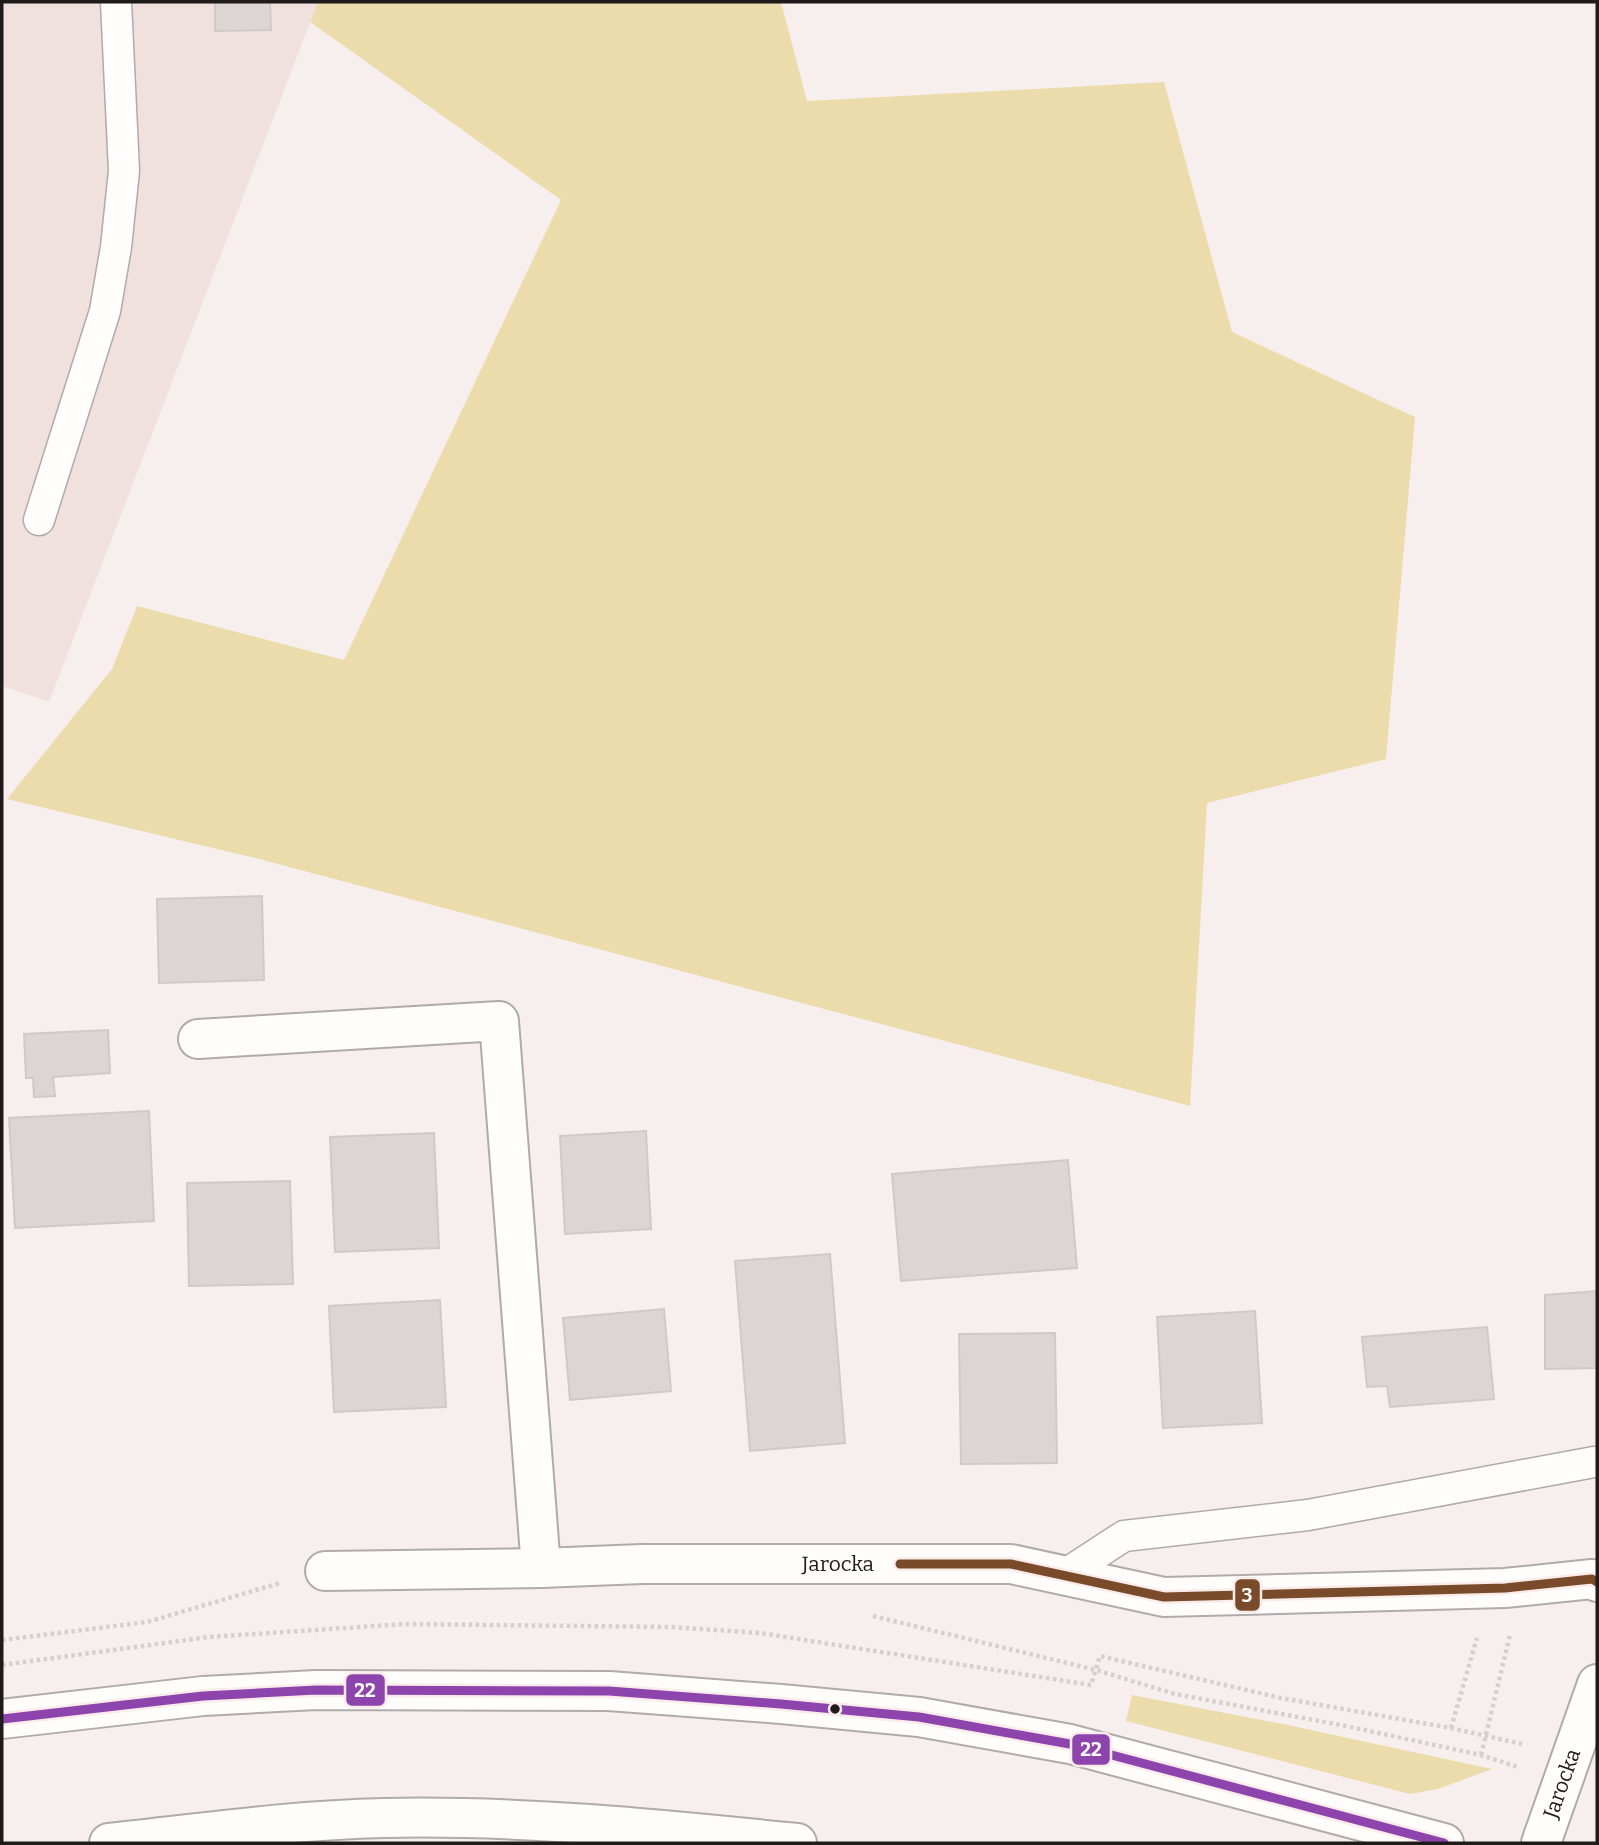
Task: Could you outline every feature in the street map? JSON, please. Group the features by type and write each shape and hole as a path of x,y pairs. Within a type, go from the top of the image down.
{"street":[{"path":"198,1039 499,1021 541,1568"},
{"name":"Jarocka","path":"325,1571 642,1564 1011,1564 1164,1597 1505,1588 1592,1579 1597,1582"},
{"name":"Jarocka","path":"1541,1843 1597,1684"},
{"path":"2,1719 203,1696 316,1690 609,1691 781,1704 919,1717 1070,1744 1444,1843"},
{"path":"109,1843 304,1822 383,1818 516,1819 797,1843"}],"lane":[{"path":"39,520 105,311 116,247 124,171 116,2"},
{"path":"1064,1575 1124,1536 1308,1514 1594,1462"}],"path":[{"path":"2,1640 147,1622 325,1571"},
{"path":"866,1614 1096,1670 1175,1694 1346,1726 1482,1755 1503,1763"},
{"path":"1476,1644 1451,1728 1522,1744"},
{"path":"1482,1755 1486,1735"}],"shaded area":[{"path":"2,2 318,2 49,702 2,686"},
{"path":"318,2 781,2 807,101 1164,82 1232,332 1415,417 1386,759 1207,803 1190,1106 259,859 7,799 112,669 137,606 344,660 561,200 310,22"},
{"path":"1132,1695 1492,1769 1438,1789 1410,1794 1126,1721"}],"building":[{"path":"215,2 270,2 271,30 215,31"},
{"path":"262,896 264,980 159,983 157,899"},
{"path":"108,1030 110,1073 53,1077 55,1096 34,1097 33,1078 26,1078 24,1034"},
{"path":"149,1111 154,1221 15,1228 9,1118"},
{"path":"646,1131 651,1229 565,1234 560,1136"},
{"path":"434,1133 439,1248 335,1252 330,1137"},
{"path":"1068,1160 1077,1268 901,1281 892,1174"},
{"path":"290,1181 293,1284 189,1286 187,1183"},
{"path":"830,1254 845,1443 750,1451 735,1261"},
{"path":"1597,1291 1597,1368 1545,1369 1545,1295"},
{"path":"440,1300 446,1407 334,1412 329,1306"},
{"path":"664,1309 671,1391 570,1400 563,1318"},
{"path":"1255,1311 1262,1423 1163,1428 1157,1317"},
{"path":"1487,1327 1494,1399 1390,1407 1387,1386 1367,1387 1362,1337"},
{"path":"1055,1333 1057,1463 961,1464 959,1334"}],"transit line":[{"name":"3","path":"900,1564 1011,1564 1164,1597 1505,1588 1592,1579 1597,1582"},
{"name":"22","path":"2,1719 203,1696 316,1690 609,1691 781,1704 919,1717 1070,1744 1444,1843"}]}
